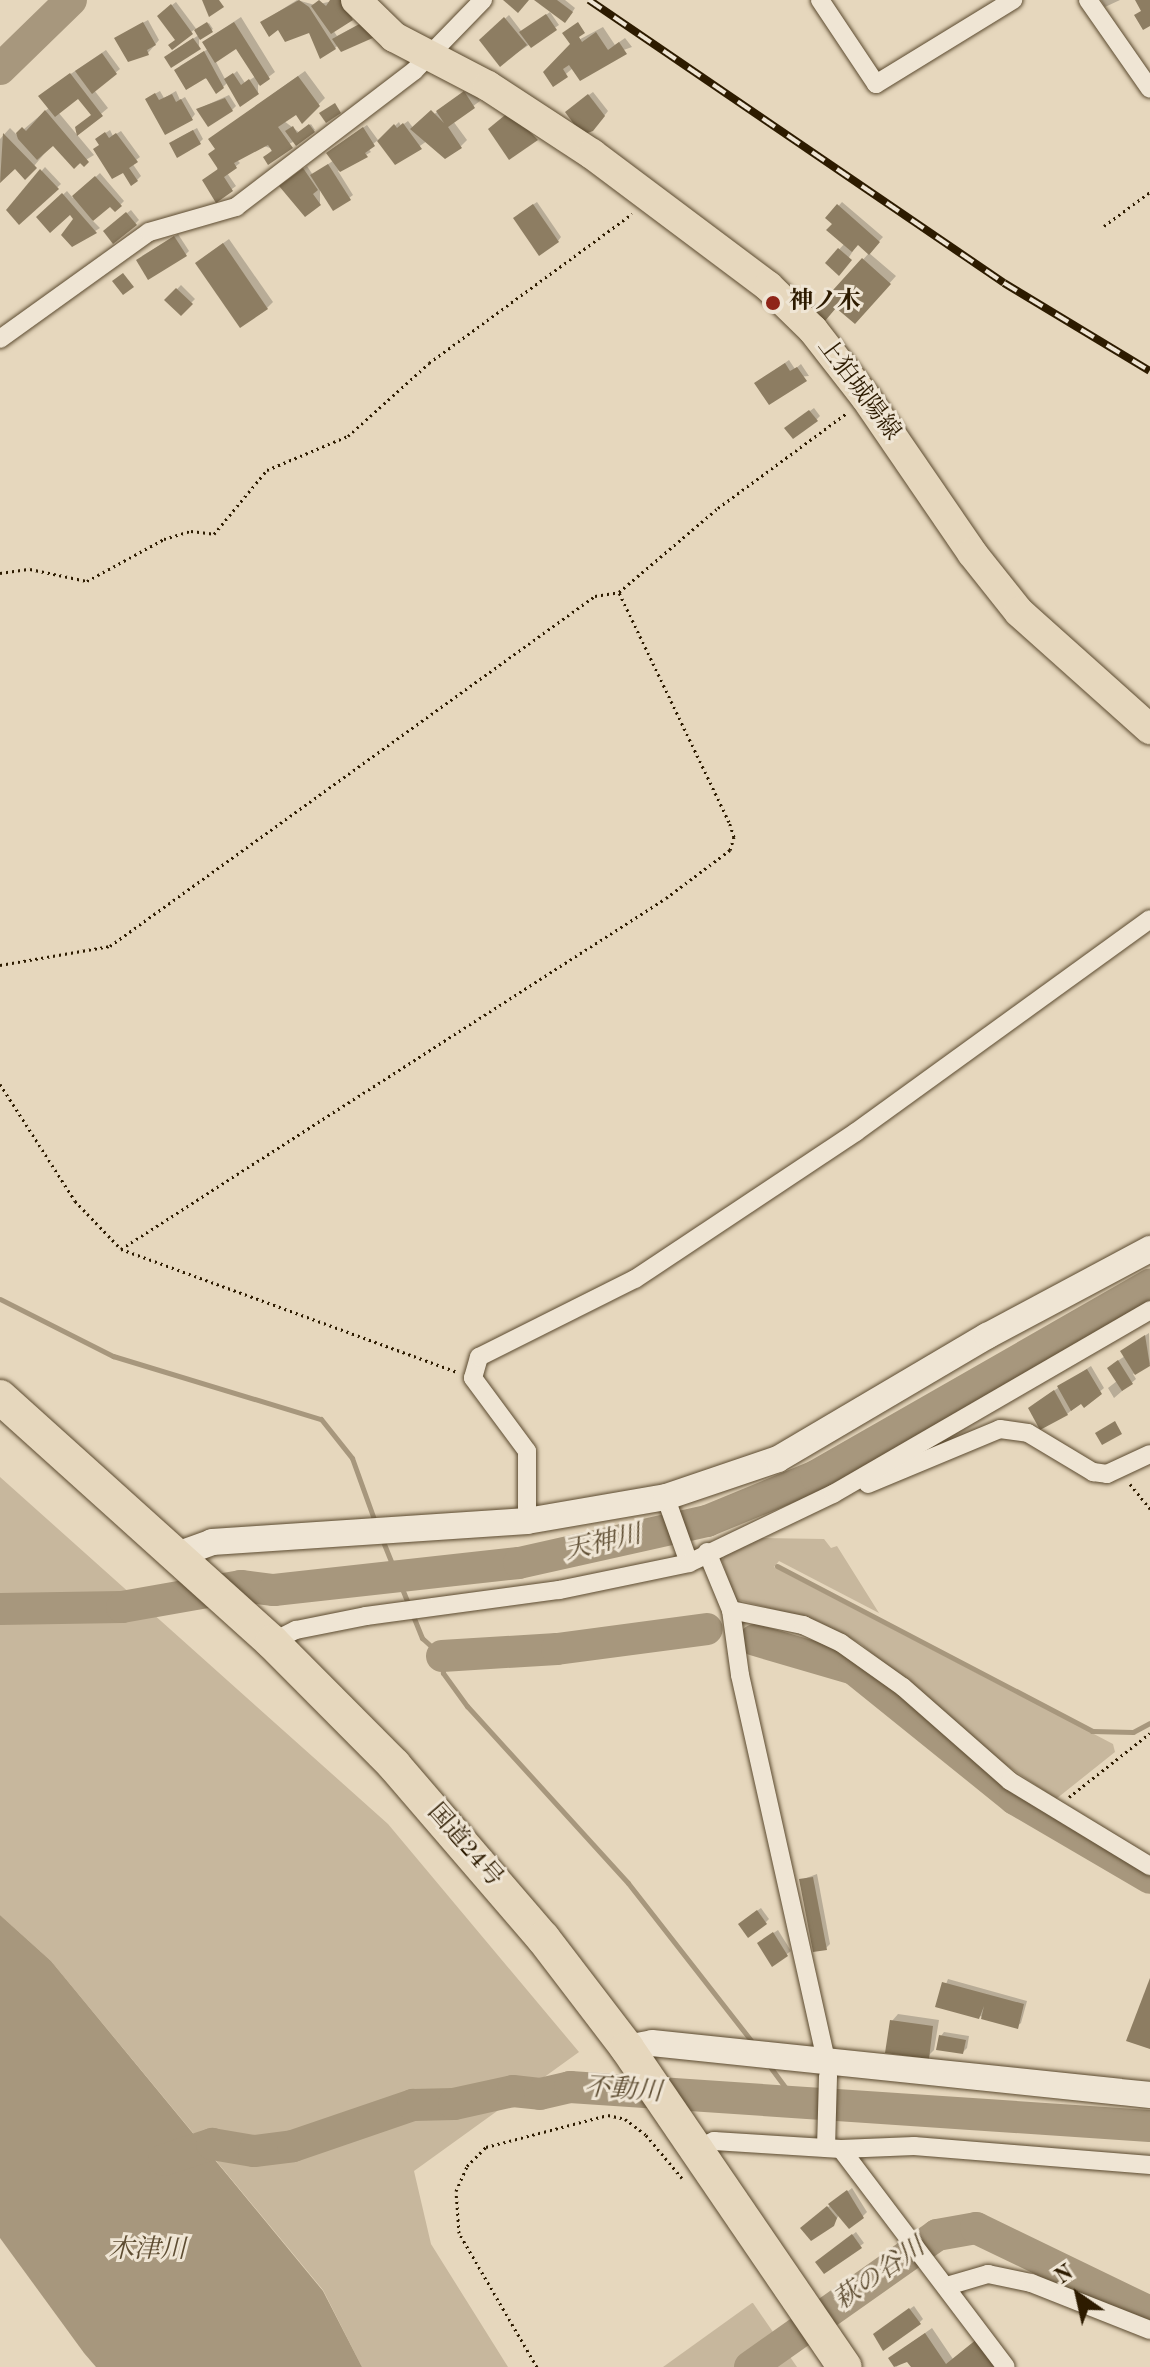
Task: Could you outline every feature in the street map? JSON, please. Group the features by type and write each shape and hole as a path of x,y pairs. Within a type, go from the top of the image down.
{"highway":[{"name":"国道24号","path":"0,1397 272,1642 404,1777 543,1938 630,2053 845,2367"}],"main road":[{"name":"上狛城陽線","path":"356,0 394,37 488,86 653,197 768,286 813,330 866,398 1019,612 1150,729"}],"street":[{"path":"0,339 149,232 236,207 429,57 483,0"},
{"path":"820,0 876,84 1013,0"},
{"path":"1088,0 1150,89"},
{"path":"527,1521 527,1451 473,1378 479,1357 635,1279 856,1132 1150,919"},
{"path":"177,1555 212,1542 527,1521 667,1502 778,1459 987,1336 1150,1249"},
{"path":"833,1494 1150,1310"},
{"path":"272,1642 296,1630 366,1616 559,1590 687,1560 833,1494 1000,1429 1028,1433 1093,1472 1119,1469 1150,1454"},
{"path":"667,1502 687,1560"},
{"path":"707,1552 731,1610 743,1690 828,2069 832,2144 904,2228 1006,2367"},
{"path":"731,1610 803,1625 841,1643 1053,1809 1150,1866"},
{"path":"630,2053 652,2043 828,2069 1150,2095"},
{"path":"690,2140 914,2146 1150,2165"},
{"path":"947,2286 988,2274 1017,2280 1150,2330"}],"path":[{"path":"1104,226 1150,192"},
{"path":"0,573 30,569 87,581 164,539 191,531 214,534 267,470 348,436 429,363 653,197"},
{"path":"0,965 110,946 595,596 619,592 718,508 866,398"},
{"path":"121,1249 666,898 730,850 734,837 729,822 619,592"},
{"path":"0,1084 75,1201 121,1249 473,1378"},
{"path":"1119,1469 1150,1509"},
{"path":"1053,1809 1150,1733"},
{"path":"537,2367 459,2233 456,2191 467,2166 486,2147 608,2115 625,2119 646,2135 686,2182"}],"shaded area":[{"path":"0,1477 388,1824 579,2052 414,2171 431,2244 508,2367 362,2367 323,2290 51,1961 0,1915"},
{"path":"757,1538 824,1539 831,1548 837,1546 879,1613 779,1561 774,1567 1113,1744 1115,1752 1056,1799 996,1758 861,1644 817,1621 735,1599 722,1561 727,1551"},
{"path":"752,2303 797,2367 663,2367"}],"water":[{"name":"木津川","path":"0,1915 51,1961 323,2291 362,2367 96,2367 84,2353 0,2238"}],"building":[{"path":"202,0 219,0 224,7 209,17"},
{"path":"299,0 309,7 336,49 320,59 309,33 285,42 278,30 269,37 260,22"},
{"path":"319,0 326,6 330,0 342,0 353,20 331,34 311,6"},
{"path":"503,0 529,0 518,13"},
{"path":"534,0 557,0 573,12 565,23"},
{"path":"1135,0 1150,0 1150,26 1143,30 1134,15 1141,11"},
{"path":"171,4 193,34 172,50 168,45 175,40 157,16"},
{"path":"546,14 557,30 531,48 519,32"},
{"path":"504,17 527,45 500,67 479,40"},
{"path":"365,21 375,37 341,52 332,39"},
{"path":"143,22 156,45 147,50 149,55 128,62 114,38"},
{"path":"207,22 213,32 200,40 194,30"},
{"path":"234,22 270,79 260,86 236,49 215,63 202,42"},
{"path":"578,22 585,33 579,37 582,42 596,32 608,50 619,42 627,54 580,81 569,65 563,69 568,77 553,87 543,72 570,44 562,33"},
{"path":"193,38 201,49 171,68 164,57"},
{"path":"204,51 224,88 216,94 206,78 186,90 174,70"},
{"path":"102,53 117,74 92,94 75,71"},
{"path":"70,73 103,116 77,136 75,127 91,115 78,99 55,117 38,96"},
{"path":"233,73 241,85 249,79 259,94 240,107 224,79"},
{"path":"298,76 320,106 302,124 296,115 278,127 293,148 268,165 263,157 272,151 268,145 234,163 237,168 224,177 233,191 216,203 202,180 218,169 208,154 215,149 208,139"},
{"path":"464,91 475,108 448,127 462,148 445,159 410,129 431,110 444,123 436,111"},
{"path":"155,93 159,100 172,94 176,102 181,99 193,120 165,135 145,99"},
{"path":"588,94 605,116 593,131 582,135 565,112"},
{"path":"225,98 233,111 208,127 196,109"},
{"path":"335,103 341,113 326,123 319,113"},
{"path":"45,110 89,162 84,167 80,163 74,169 53,146 37,160 18,139 16,133 22,127 26,131"},
{"path":"510,111 538,140 509,160 488,129"},
{"path":"403,123 422,149 395,165 377,141 394,124 397,128"},
{"path":"309,124 315,132 296,146 285,131 293,126 297,133"},
{"path":"363,127 375,146 365,153 368,157 340,172 326,153"},
{"path":"193,130 201,144 177,158 169,143"},
{"path":"105,132 109,138 116,133 138,162 129,168 138,181 131,186 123,173 112,179 93,149 99,145 95,139"},
{"path":"3,133 37,168 25,180 15,169 0,183"},
{"path":"328,164 351,200 333,211 310,175"},
{"path":"303,168 318,190 313,194 321,205 305,217 279,186"},
{"path":"40,169 59,189 19,225 6,210"},
{"path":"95,176 122,206 115,212 110,207 93,221 72,196"},
{"path":"62,193 97,233 72,247 61,235 73,219 70,215 50,233 36,217"},
{"path":"533,204 559,242 539,256 513,218"},
{"path":"837,204 880,242 869,255 858,245 852,252 826,230 832,224 825,218"},
{"path":"126,212 137,225 113,244 103,231"},
{"path":"174,236 187,256 148,280 136,260"},
{"path":"223,243 268,309 240,328 195,263"},
{"path":"838,248 852,260 839,276 825,263"},
{"path":"862,258 891,284 855,324 836,308 825,321 814,311"},
{"path":"123,273 134,287 123,295 112,281"},
{"path":"176,288 193,304 181,316 164,300"},
{"path":"785,363 790,371 797,367 807,381 769,405 754,383"},
{"path":"809,410 818,421 793,439 784,428"},
{"path":"1145,1335 1150,1366 1135,1375 1120,1351"},
{"path":"1118,1360 1133,1384 1122,1391 1107,1368"},
{"path":"1087,1369 1102,1394 1084,1408 1081,1404 1071,1411 1057,1386"},
{"path":"1054,1390 1068,1415 1040,1430 1028,1408"},
{"path":"1115,1421 1122,1434 1102,1445 1095,1433"},
{"path":"813,1877 827,1950 813,1952 799,1879"},
{"path":"757,1910 767,1924 748,1938 738,1924"},
{"path":"773,1932 788,1956 772,1967 757,1943"},
{"path":"1150,1978 1150,2049 1126,2041"},
{"path":"942,1982 1024,2004 1018,2029 981,2019 984,2006 979,2019 935,2007"},
{"path":"890,2020 933,2026 929,2059 885,2053"},
{"path":"939,2035 966,2040 963,2054 936,2050"},
{"path":"847,2190 864,2218 849,2229 828,2204"},
{"path":"827,2206 837,2218 834,2226 811,2241 800,2228"},
{"path":"852,2234 862,2248 824,2274 815,2262"},
{"path":"909,2308 921,2324 883,2351 873,2334"},
{"path":"925,2333 946,2364 977,2339 996,2367 911,2367 907,2362 894,2367 888,2358"}],"waterway":[{"path":"0,69 71,0"},
{"name":"天神川","path":"0,1609 122,1607 241,1586 274,1590 519,1563 707,1521 816,1476 1150,1285"},
{"path":"0,1299 113,1356 321,1419 352,1458 375,1522"},
{"name":"天神川","path":"707,1521 716,1523"},
{"path":"382,1539 422,1638 442,1656 443,1673 467,1706 628,1883 753,2043"},
{"path":"777,1566 1092,1731 1133,1732 1150,1723"},
{"path":"442,1656 557,1649 707,1629"},
{"path":"755,1640 854,1669 1015,1799 1150,1878"},
{"path":"768,2064 796,2102"},
{"name":"不動川","path":"164,2160 212,2144 254,2151 293,2146 413,2105 454,2104 513,2091 540,2094 570,2087 1150,2126"},
{"name":"萩の谷川","path":"750,2367 937,2235 976,2228 1150,2312"}],"railway":[{"path":"589,0 1004,283 1150,371"}],"place":[{"name":"神ノ木","path":"773,303"}]}
